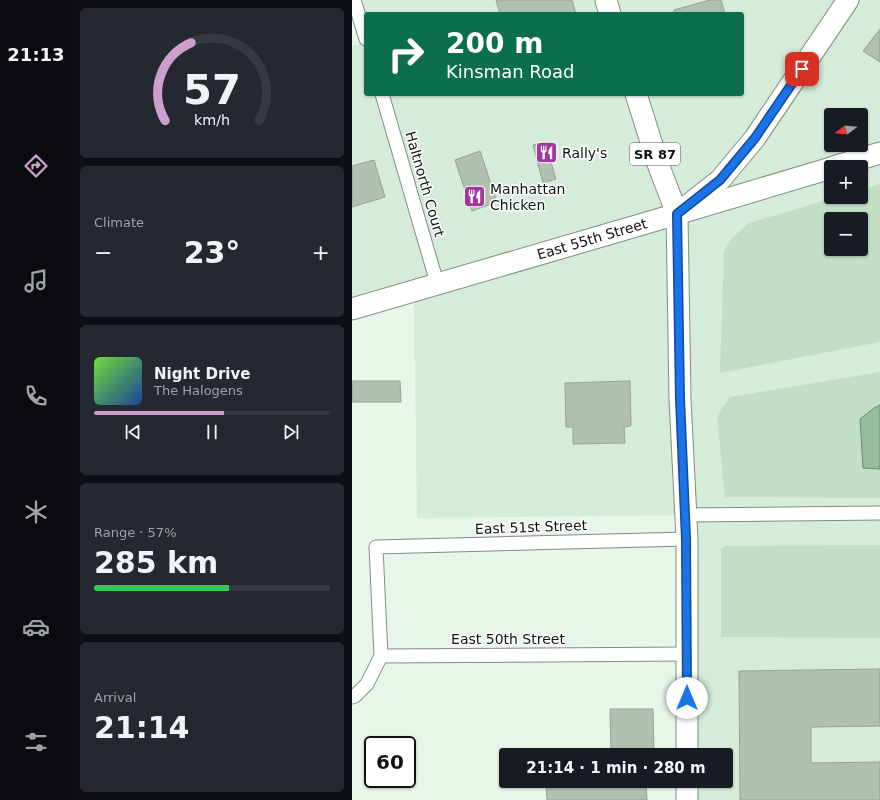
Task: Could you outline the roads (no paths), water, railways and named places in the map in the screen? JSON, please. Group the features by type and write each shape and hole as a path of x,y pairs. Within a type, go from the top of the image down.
{"main road":[{"path":"606,0 609,12"},
{"path":"687,748 686,539 680,399 677,214 720,180 755,138 848,0"},
{"name":"SR 87","path":"637,96 658,164 677,214"},
{"name":"East 55th Street","path":"856,160 880,153"},
{"name":"East 55th Street","path":"352,309 824,169"},
{"path":"687,788 687,800"}],"street":[{"path":"354,0 364,32"},
{"name":"Haltnorth Court","path":"383,96 437,283"},
{"path":"685,515 880,513"},
{"name":"East 51st Street","path":"381,656 376,547 686,539"},
{"name":"East 50th Street","path":"381,656 686,654"},
{"path":"352,697 355,696 367,684 381,656"}],"place":[{"name":"Rally's","path":"546,153"},
{"name":"Manhattan Chicken","path":"475,197"}]}
